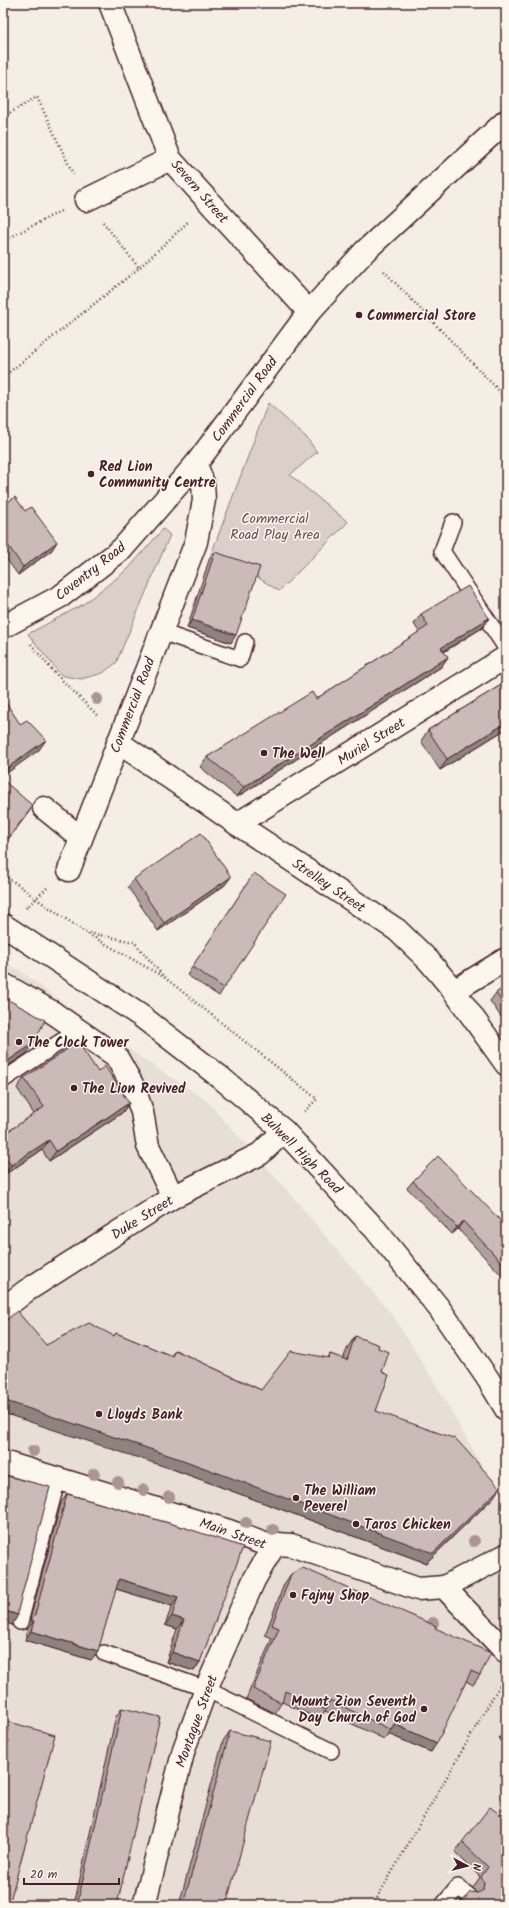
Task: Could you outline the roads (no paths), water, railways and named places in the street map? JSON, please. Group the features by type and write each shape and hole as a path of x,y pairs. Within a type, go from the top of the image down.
{"street":[{"name":"Severn Street","path":"110,3 170,159 309,312"},
{"name":"Commercial Road","path":"69,870 196,542 204,500 203,483 196,464 309,312 365,251 506,121"},
{"path":"86,200 170,159"},
{"name":"Coventry Road","path":"3,627 61,596 122,549 196,464"},
{"name":"Muriel Street","path":"237,824 506,657"},
{"name":"Strelley Street","path":"119,740 237,824 397,930 429,961 454,991 506,1064"},
{"path":"44,808 81,838"},
{"name":"Bulwell High Road","path":"3,925 141,1016 220,1077 284,1131 375,1229 439,1308 488,1379 506,1409"},
{"path":"454,991 506,959"},
{"path":"3,984 52,1012 116,1056 134,1088 142,1112 148,1146 173,1197"},
{"name":"Duke Street","path":"3,1309 26,1291 173,1197 260,1154 284,1131"},
{"name":"Main Street","path":"3,1462 229,1531 272,1547 278,1544 291,1545 418,1589 444,1587"},
{"name":"Montague Street","path":"144,1905 184,1749 206,1690 254,1580 272,1547"},
{"path":"506,1555 444,1587 506,1652"}],"lane":[{"path":"453,522 442,551 506,648"},
{"path":"161,632 240,659 246,642"},
{"path":"3,1080 78,1030"},
{"path":"20,1622 58,1478"},
{"path":"104,1653 206,1690 331,1751"},
{"path":"443,1905 458,1887 468,1895"}],"place":[{"name":"Commercial Store","path":"359,315"},
{"name":"Red Lion Community Centre","path":"91,474"},
{"name":"The Well","path":"264,753"},
{"name":"The Clock Tower","path":"19,1042"},
{"name":"The Lion Revived","path":"74,1088"},
{"name":"Lloyds Bank","path":"99,1414"},
{"name":"The William Peverel","path":"296,1498"},
{"name":"Taros Chicken","path":"356,1524"},
{"name":"Fajny Shop","path":"293,1595"},
{"name":"Mount Zion Seventh Day Church of God","path":"424,1709"}],"park label":[{"name":"Commercial Road Play Area","path":"275,526"}]}
